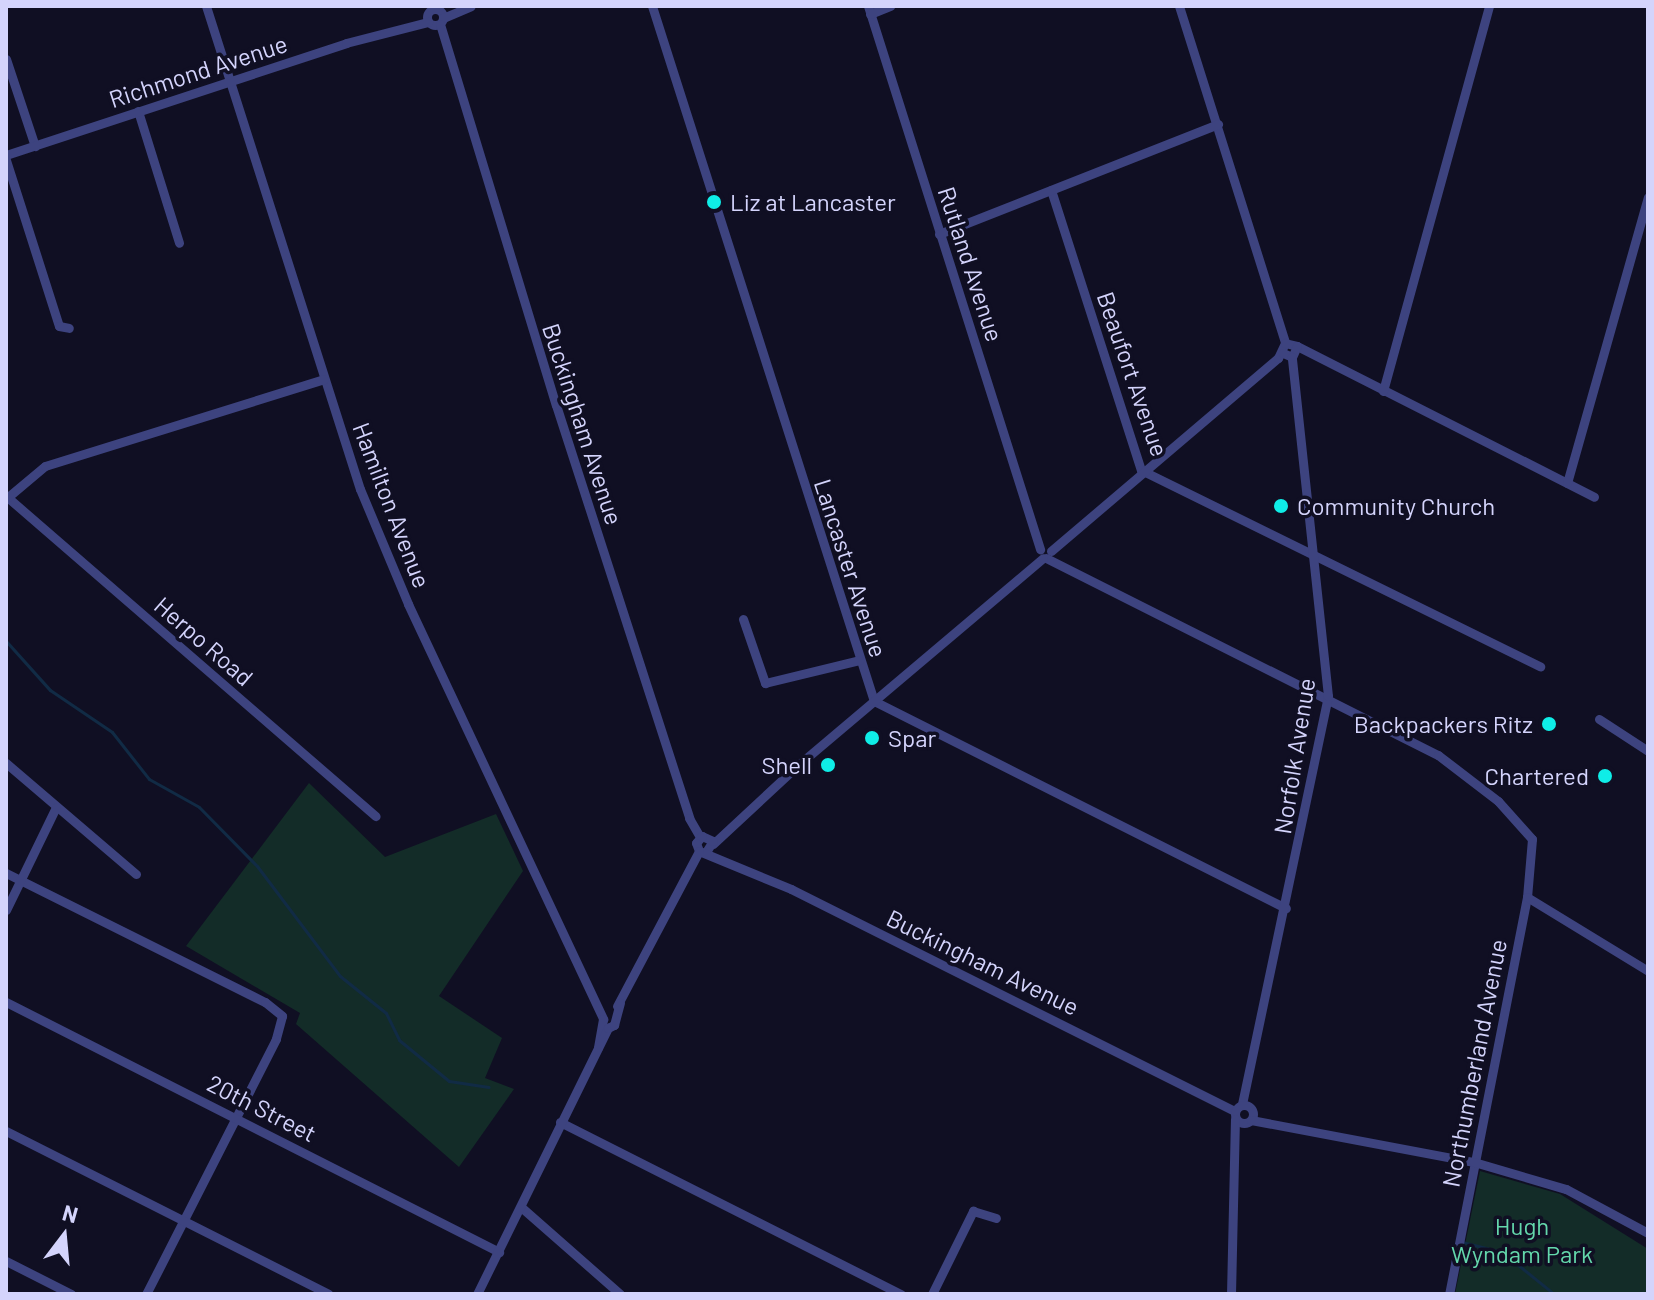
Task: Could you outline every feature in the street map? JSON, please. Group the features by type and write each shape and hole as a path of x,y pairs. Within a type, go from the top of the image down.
{"street":[{"name":"Hamilton Avenue","path":"206,6 324,379 394,572 591,999 608,1021"},
{"name":"Lancaster Avenue","path":"652,6 874,701"},
{"path":"869,10 890,6"},
{"name":"Norfolk Avenue","path":"1179,6 1289,349 1328,696 1244,1113"},
{"path":"1383,391 1489,6"},
{"name":"Richmond Avenue","path":"6,157 230,81 402,28 434,15 468,7"},
{"name":"Rutland Avenue","path":"869,10 1036,534 1045,552"},
{"name":"Buckingham Avenue","path":"434,15 689,815 705,843 727,859 1244,1113"},
{"path":"6,59 35,146"},
{"path":"138,111 179,243"},
{"path":"939,234 1218,124"},
{"path":"6,157 59,326 69,328"},
{"name":"Beaufort Avenue","path":"1051,190 1141,470 1540,666"},
{"path":"1567,483 1648,197"},
{"path":"477,1294 598,1048 608,1021 620,1003 688,865 705,843 728,828 1141,470 1289,349 1322,360 1594,497"},
{"path":"7,496 45,466 324,379"},
{"name":"Herpo Road","path":"7,496 376,816"},
{"path":"1045,552 1068,568 1328,696"},
{"path":"743,619 765,683 859,660"},
{"name":"Northumberland Avenue","path":"1328,696 1453,764 1498,801 1532,839 1527,897 1449,1294"},
{"path":"874,701 1286,908"},
{"path":"1599,719 1648,751"},
{"path":"6,763 136,874"},
{"path":"6,910 56,807"},
{"path":"6,873 274,1007 283,1021 146,1294"},
{"path":"1527,897 1648,971"},
{"name":"20th Street","path":"6,1002 499,1252"},
{"path":"1231,1294 1238,1143 1244,1113 1272,1123 1474,1162 1566,1189 1648,1233"},
{"path":"560,1122 901,1294"},
{"path":"6,1131 328,1294"},
{"path":"521,1207 620,1294"},
{"path":"932,1294 973,1211 996,1218"},
{"path":"6,1261 71,1294"}],"green space":[{"path":"309,783 385,857 496,814 523,871 439,996 502,1038 485,1078 514,1089 459,1167 296,1024 300,1013 186,946"},
{"name":"Hugh Wyndam Park","path":"1480,1171 1560,1194 1648,1249 1648,1294 1455,1294"}],"waterway":[{"path":"6,641 50,690 112,732 149,779 199,807 257,866 340,976 386,1013 399,1040 449,1081 489,1087"},
{"path":"1462,1242 1502,1252 1554,1294"}],"place":[{"name":"Liz at Lancaster","path":"714,202"},
{"name":"Community Church","path":"1281,506"},
{"name":"Backpackers Ritz","path":"1549,724"},
{"name":"Spar","path":"872,738"},
{"name":"Shell","path":"828,765"},
{"name":"Chartered","path":"1605,776"}]}
